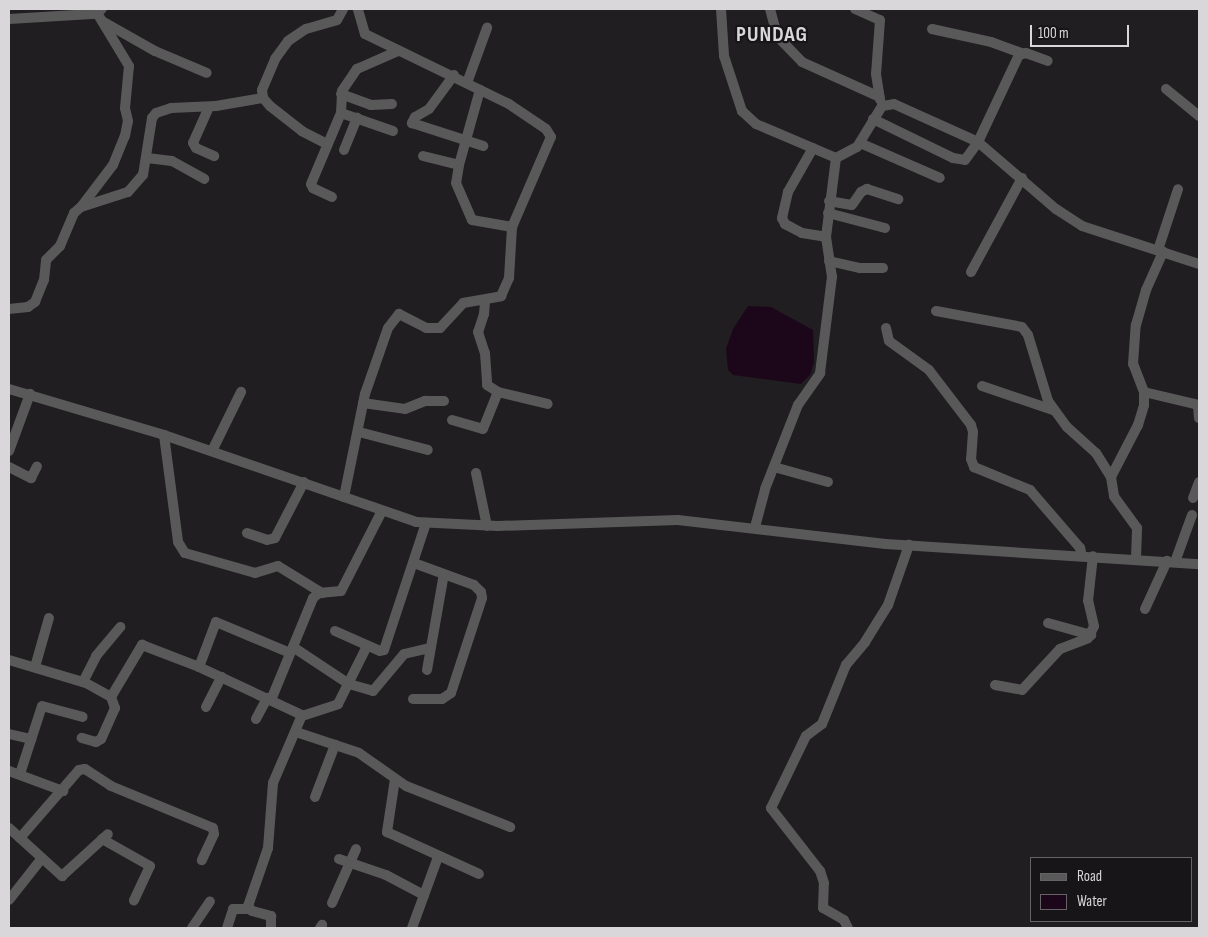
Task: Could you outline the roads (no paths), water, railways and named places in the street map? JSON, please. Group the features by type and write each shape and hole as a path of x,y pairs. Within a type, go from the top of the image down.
{"street":[{"path":"263,98 266,77 288,41 306,29 337,20 343,9"},
{"path":"344,497 359,432 363,403 382,341 398,315 426,328 437,329 448,322 463,303 497,298 507,287 512,226 551,137 546,129 521,112 467,82 365,34 358,9"},
{"path":"721,9 722,48 744,116 756,124 836,158"},
{"path":"770,9 777,36 802,62 881,101 894,104 978,142 1056,209 1082,226 1199,264"},
{"path":"836,158 860,144 881,101 876,74 880,20 855,9"},
{"path":"9,309 28,307 35,302 44,280 46,260 60,246 70,217 81,207 113,165 126,136 129,66 100,14"},
{"path":"9,19 36,20 100,14 155,51 207,73"},
{"path":"467,82 487,28"},
{"path":"932,29 1048,61"},
{"path":"332,197 313,188 311,184 341,113 341,94 357,69 398,51"},
{"path":"873,119 958,160 968,158 978,142 1022,53"},
{"path":"454,75 428,109 415,117 412,123 483,146"},
{"path":"1166,89 1199,116"},
{"path":"480,90 459,165 456,183 472,220 512,226"},
{"path":"341,94 371,105 392,104"},
{"path":"81,207 128,192 143,175 152,118 156,113 171,108 209,107 263,98 302,131 327,144"},
{"path":"209,107 194,143 196,148 214,156"},
{"path":"341,113 393,131"},
{"path":"344,150 357,117"},
{"path":"860,144 940,178"},
{"path":"813,148 788,192 782,218 785,224 802,234 826,237"},
{"path":"424,156 459,165"},
{"path":"147,158 172,161 204,179"},
{"path":"755,527 774,467 798,404 820,373 832,277 826,237 829,201 836,158"},
{"path":"971,272 1022,178"},
{"path":"829,201 852,204 861,192 868,189 898,199"},
{"path":"1111,477 1138,425 1144,405 1144,392 1133,364 1136,325 1178,189"},
{"path":"828,213 885,228"},
{"path":"829,261 856,268 883,268"},
{"path":"485,301 478,334 485,354 485,382 498,392 548,404"},
{"path":"936,311 1022,327 1028,335 1053,410"},
{"path":"886,328 889,341 929,370 971,425 971,459 974,467 1030,490 1080,548 1082,556"},
{"path":"982,386 1053,410 1096,453 1111,477 1114,496 1137,528 1136,558"},
{"path":"9,388 212,451 304,482 407,521 487,526 678,520 909,545 1136,558 1199,564"},
{"path":"212,451 241,392"},
{"path":"452,420 483,429 498,392"},
{"path":"1144,392 1199,405 1199,418"},
{"path":"9,451 30,394"},
{"path":"363,403 405,409 425,401 444,401"},
{"path":"359,432 428,450"},
{"path":"164,435 178,542 185,553 255,573 278,566 322,592 339,592 347,582 382,511"},
{"path":"9,467 31,478 37,466"},
{"path":"774,467 828,482"},
{"path":"476,473 487,526"},
{"path":"247,533 267,540 275,538 304,482"},
{"path":"1194,498 1199,482"},
{"path":"1145,609 1171,562 1192,514"},
{"path":"335,632 381,652 386,647 426,523"},
{"path":"848,928 844,920 823,908 824,883 820,871 771,808 806,736 822,724 846,665 865,642 888,605 909,545"},
{"path":"996,685 1022,690 1060,649 1091,635 1094,626 1088,595 1093,556"},
{"path":"414,563 483,590 451,693 442,700 414,699"},
{"path":"427,670 444,574"},
{"path":"256,718 269,699 292,650 313,598 322,592"},
{"path":"35,667 49,618"},
{"path":"199,667 216,622 292,650 364,691 375,691 397,660 414,650 430,648"},
{"path":"1048,623 1091,635"},
{"path":"83,682 99,650 120,627"},
{"path":"82,738 96,742 101,740 115,708 112,697 141,645 199,667 302,716 338,704 367,646"},
{"path":"9,660 83,682 112,697"},
{"path":"206,708 221,677"},
{"path":"20,774 43,706 83,717"},
{"path":"249,909 268,848 273,783 302,716"},
{"path":"296,732 334,744 371,759 395,779 510,826"},
{"path":"9,734 31,739"},
{"path":"316,797 334,744"},
{"path":"20,838 80,770 85,769 110,786 213,828 214,834 202,860"},
{"path":"9,771 63,791"},
{"path":"395,779 387,832 438,857 479,874"},
{"path":"9,828 63,876 105,836 150,866 134,901"},
{"path":"332,903 344,861 356,849"},
{"path":"412,928 438,857"},
{"path":"9,900 42,858"},
{"path":"344,861 386,875 424,895"},
{"path":"192,928 210,901"},
{"path":"227,928 233,909 249,909 271,916 271,928"}],"water":[{"path":"748,306 771,307 813,330 814,362 810,375 801,384 733,375 728,370 726,349 733,329"}],"district":[{"name":"PUNDAG","path":"772,35"}]}
